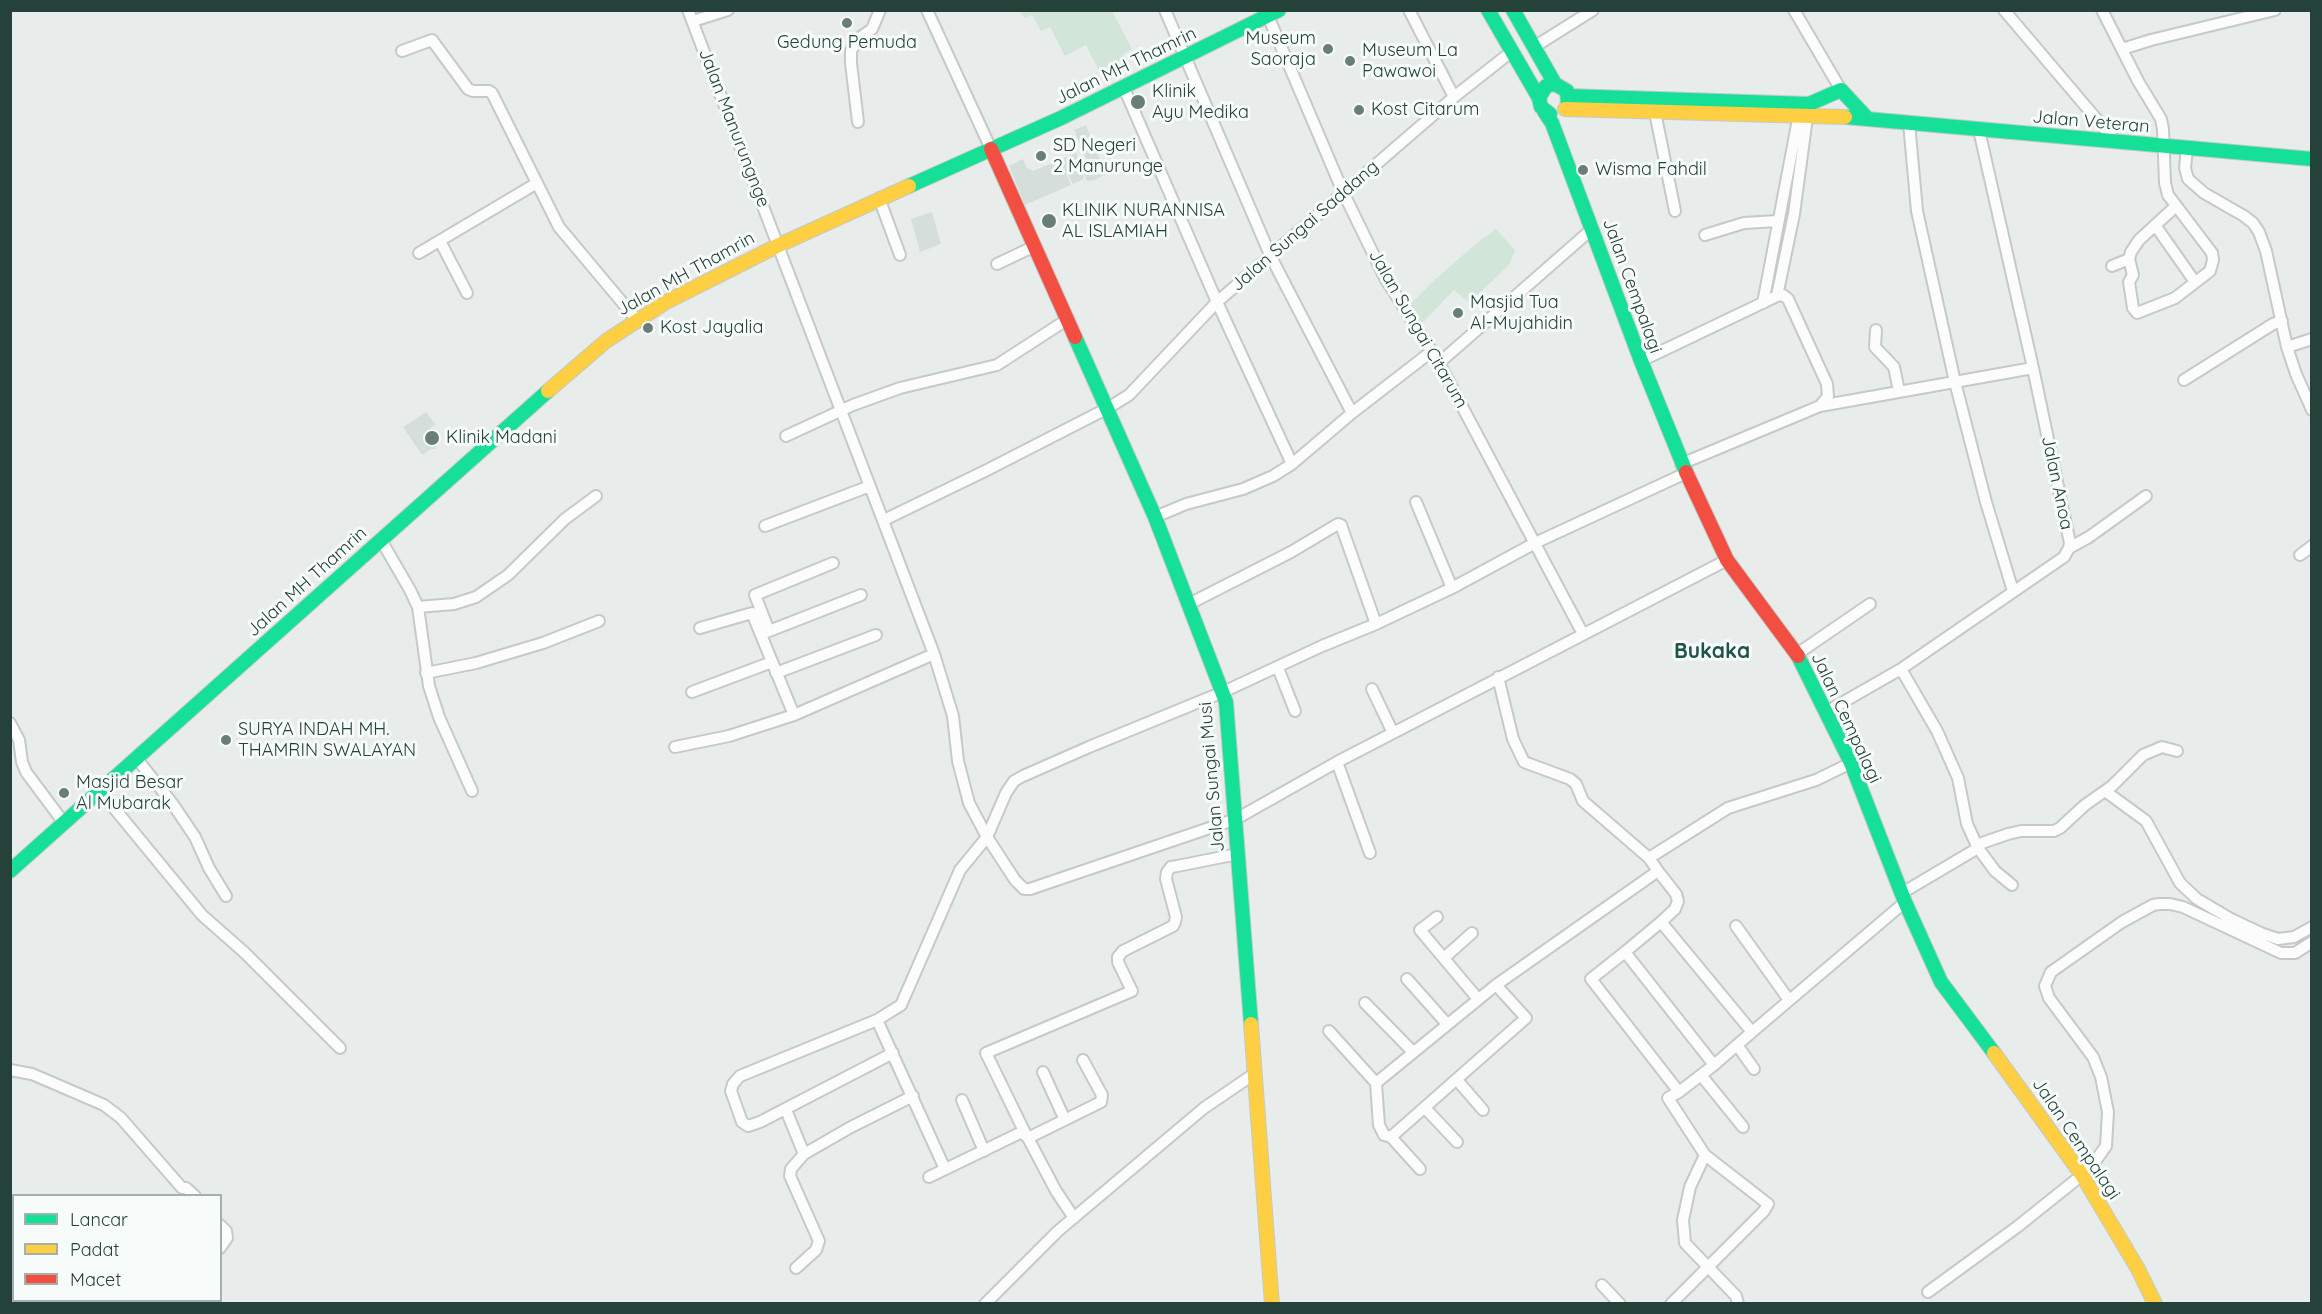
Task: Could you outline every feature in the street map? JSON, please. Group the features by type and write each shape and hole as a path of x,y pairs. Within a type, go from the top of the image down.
{"main road":[{"name":"Jalan Cempalagi","path":"1488,10 1511,52 1555,108 1592,229 1684,468 1727,560 1797,654 1851,763 1903,898 1941,982 2082,1174 2138,1269 2155,1304"},
{"path":"1513,10 1555,84 1564,88 1555,108"},
{"name":"Jalan MH Thamrin","path":"10,871 606,341 637,320 778,245 1124,88 1273,13"},
{"path":"1555,84 1546,86 1555,108"},
{"path":"1841,90 1867,118"},
{"name":"Jalan Veteran","path":"1597,105 1655,112 1804,110 1841,90"},
{"name":"Jalan Veteran","path":"1555,108 1597,105 1804,110 1978,130 2312,159"},
{"name":"Jalan Sungai Musi","path":"991,149 1155,517 1223,692 1236,819 1272,1304"}],"street":[{"path":"691,16 728,10"},
{"path":"858,122 850,63 851,51 858,39 872,29 880,10"},
{"path":"927,10 991,149"},
{"path":"1165,10 1270,257 1352,413"},
{"path":"1409,10 1454,97"},
{"path":"1534,47 1593,10"},
{"path":"1794,10 1841,90"},
{"path":"2004,10 2116,142"},
{"path":"2102,10 2161,119 2188,179 2204,193 2244,216 2259,232 2266,251 2278,322 2296,374 2312,410"},
{"path":"2122,49 2275,10"},
{"name":"Jalan Sungai Citarum","path":"1273,13 1343,192 1386,278 1439,363 1583,634"},
{"name":"Jalan Manurungnge","path":"691,16 934,654 953,716 958,761 969,803 987,837 1015,880 1024,889 1030,889 1236,819 1337,762 1497,677 1727,560"},
{"path":"402,51 432,40 468,89 492,93 564,234 637,320"},
{"name":"Jalan Sungai Saddang","path":"884,520 1108,408 1129,395 1217,302 1454,97 1511,52"},
{"path":"1124,88 1217,302 1292,464"},
{"path":"1763,303 1777,221 1804,110"},
{"path":"1776,296 1794,214 1804,110"},
{"path":"1655,112 1675,211"},
{"path":"1909,123 1917,211 1955,382 1986,502 2013,591"},
{"name":"Jalan Anoa","path":"1826,712 1901,669 2064,557 2069,548 2070,543 2033,368 1978,130"},
{"path":"2128,259 2133,275 2129,282 2133,308 2137,313 2175,298 2210,271 2212,253 2168,195 2165,183 2175,148"},
{"path":"419,253 537,183"},
{"path":"879,198 900,255"},
{"path":"2112,266 2128,259 2139,240 2175,207"},
{"path":"1705,235 1744,223 1777,221"},
{"path":"2155,225 2195,282"},
{"path":"1439,363 1592,229"},
{"path":"440,241 467,293"},
{"path":"998,264 1035,246"},
{"path":"1641,361 1776,296 1783,295 1788,299 1827,384 1828,396 1820,406"},
{"path":"786,436 853,405 900,388 997,365 1068,319"},
{"path":"2184,380 2278,322"},
{"path":"1876,330 1875,347 1894,367 1899,391"},
{"path":"2287,346 2312,339"},
{"path":"1155,517 1186,504 1243,489 1273,476 1292,464 1352,413 1432,351"},
{"path":"893,1053 786,1110 752,1125 744,1124 732,1096 732,1087 740,1076 877,1020 902,1005 960,870 987,837 1006,793 1014,782 1089,747 1223,692 1322,646 1376,624 1452,588 1535,543 1684,468 1820,406 2033,368"},
{"path":"765,526 870,486"},
{"path":"418,607 454,604 476,597 508,575 565,519 596,496"},
{"path":"2069,548 2089,537 2146,496"},
{"path":"1416,502 1452,588"},
{"path":"1189,604 1291,552 1338,524 1341,525 1376,624"},
{"path":"381,540 418,607 426,673 439,717 472,791"},
{"path":"2301,555 2312,546"},
{"path":"794,716 772,662 755,595 833,563"},
{"path":"765,633 861,595"},
{"path":"1797,654 1870,604"},
{"path":"700,628 750,612 765,633"},
{"path":"426,673 476,663 543,643 599,621"},
{"path":"776,673 876,634"},
{"path":"675,747 729,736 794,716 934,654"},
{"path":"692,693 772,662"},
{"path":"1278,668 1295,711"},
{"path":"1901,669 1937,731 1958,778 1967,824 1978,848 1995,871 2012,885"},
{"path":"1497,677 1513,739 1524,762 1570,778 1576,784 1583,801 1649,858 1676,894 1678,902 1675,909 1591,979 1679,1092"},
{"path":"1371,689 1393,733"},
{"path":"10,723 19,740 26,772 64,823"},
{"path":"1671,1304 1764,1211 1768,1204 1705,1155 1668,1098 1714,1065 1903,898 1978,848 1982,843 2021,831 2054,831 2105,791 2150,751 2162,747 2176,751"},
{"path":"137,759 172,802 195,837 209,868 226,896"},
{"path":"1337,762 1370,853"},
{"path":"1649,858 1728,808 1816,780 1851,763"},
{"path":"100,791 202,915 245,953 340,1048"},
{"path":"2105,791 2146,821 2180,883 2197,899 2231,919 2278,939 2294,937 2312,927"},
{"path":"1074,1218 1056,1191 986,1053 1132,991 1118,962 1118,957 1123,951 1173,926 1176,917 1166,879 1171,867 1238,854"},
{"path":"1376,1083 1496,985 1658,871"},
{"path":"1928,1292 2017,1227 2082,1174 2102,1154 2106,1146 2108,1112 2102,1077 2093,1057 2046,992 2047,980 2051,972 2122,922 2159,904 2170,904 2183,908 2281,953 2295,954 2312,942"},
{"path":"1437,917 1420,930 1478,999"},
{"path":"1661,922 1752,1032"},
{"path":"1736,926 1789,1000"},
{"path":"1444,958 1472,933"},
{"path":"1625,952 1714,1065"},
{"path":"1407,979 1447,1024"},
{"path":"1391,1137 1526,1018 1496,985"},
{"path":"1365,1003 1413,1052"},
{"path":"877,1020 945,1168"},
{"path":"1329,1031 1376,1083 1379,1125 1384,1135 1391,1137 1420,1169"},
{"path":"1737,1045 1754,1069"},
{"path":"1027,1136 1099,1104 1102,1099 1083,1060"},
{"path":"10,1070 32,1074 104,1105 121,1118 177,1192 186,1188 193,1194"},
{"path":"1043,1072 1065,1120"},
{"path":"985,1304 1074,1218 1204,1108 1254,1074"},
{"path":"1701,1075 1743,1127"},
{"path":"1457,1080 1483,1110"},
{"path":"796,1268 816,1251 818,1246 816,1234 790,1176 791,1169 804,1154 913,1096"},
{"path":"962,1100 984,1150"},
{"path":"1425,1108 1457,1142"},
{"path":"786,1110 804,1154"},
{"path":"928,1177 1020,1132 1027,1136"},
{"path":"1705,1155 1690,1187 1683,1220 1685,1244 1736,1296 1738,1304"},
{"path":"222,1227 226,1231 227,1238 222,1245"},
{"path":"1602,1285 1613,1301"}],"shaded area":[{"path":"1086,125 1106,174 1095,180 1087,181 1081,168 1088,164 1074,130"},
{"path":"1076,153 1082,165 1079,167 1084,177 1082,180 1073,184 1067,173 1077,167 1066,173 1071,185 1025,205 1009,166 1023,159 1027,168 1033,171"},
{"path":"932,212 941,244 920,252 911,219"},
{"path":"426,412 436,425 430,428 440,441 435,449 422,455 403,427"}],"green space":[{"path":"1020,11 1112,11 1132,49 1123,54 1125,58 1099,71 1086,45 1065,56 1050,27 1041,31 1032,15 1024,18"},
{"path":"1496,229 1515,250 1509,265 1469,303 1454,290 1422,323 1410,305 1431,283"}],"traffic: fast":[{"path":"909,186 1061,118 1279,10"},
{"path":"1488,10 1539,98 1541,107 1550,114"},
{"path":"1513,10 1555,84"},
{"path":"1539,98 1546,86 1555,84 1567,91 1568,105"},
{"path":"1569,96 1809,104 1841,90 1867,118"},
{"path":"1544,111 1552,123 1641,361 1686,472"},
{"path":"1845,117 2312,159"},
{"path":"1075,337 1155,517 1226,702 1251,1024"},
{"path":"10,871 548,391"},
{"path":"1798,656 1851,763 1905,902 1941,982 1994,1053"}],"traffic: slow":[{"path":"1565,109 1845,117"},
{"path":"548,391 606,341 666,302 779,245 909,186"},
{"path":"1251,1024 1272,1304"},
{"path":"1994,1053 2082,1175 2138,1269 2155,1304"}],"traffic: jam":[{"path":"991,149 1075,337"},
{"path":"1686,472 1727,560 1798,656"}],"place":[{"name":"Gedung Pemuda","path":"847,23"},
{"name":"Museum Saoraja","path":"1328,49"},
{"name":"Museum La Pawawoi","path":"1350,61"},
{"name":"Klinik Ayu Medika","path":"1138,102"},
{"name":"Kost Citarum","path":"1359,110"},
{"name":"SD Negeri 2 Manurunge","path":"1041,156"},
{"name":"Wisma Fahdil","path":"1583,170"},
{"name":"KLINIK NURANNISA AL ISLAMIAH","path":"1049,221"},
{"name":"Masjid Tua Al-Mujahidin","path":"1458,313"},
{"name":"Kost Jayalia","path":"648,328"},
{"name":"Klinik Madani","path":"432,438"},
{"name":"SURYA INDAH MH. THAMRIN SWALAYAN","path":"226,740"},
{"name":"Masjid Besar Al Mubarak","path":"64,793"}],"district":[{"name":"Bukaka","path":"1712,652"}]}
